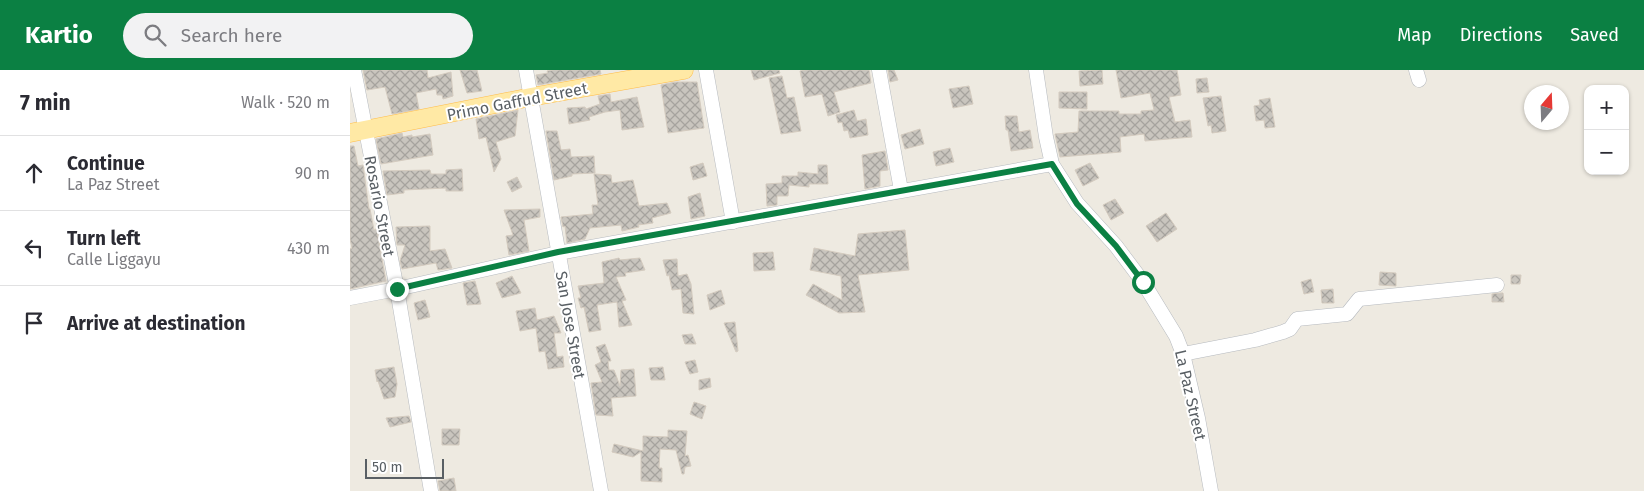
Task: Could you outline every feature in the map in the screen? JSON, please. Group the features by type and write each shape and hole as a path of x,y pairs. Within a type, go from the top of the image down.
{"main road":[{"name":"Primo Gaffud Street","path":"358,132 531,97 684,70"}],"street":[{"name":"Rosario Street","path":"354,70 358,132 397,289 431,491"},
{"name":"San Jose Street","path":"526,70 601,491"},
{"path":"706,70 734,222"},
{"path":"879,70 901,190"},
{"name":"La Paz Street","path":"1036,70 1052,164 1077,204 1116,246 1143,282 1176,336 1183,354 1198,418 1210,491"},
{"path":"350,298 558,252 1052,164"},
{"path":"1183,354 1255,340 1284,332 1290,329 1297,319 1347,314 1359,299 1497,285"}],"building":[{"path":"363,70 427,70 428,78 451,72 453,96 443,99 442,95 437,95 436,89 416,93 419,109 392,114 385,87 367,90"},
{"path":"460,70 477,70 482,91 467,93"},
{"path":"553,70 600,70 601,74 538,85 536,75"},
{"path":"751,70 779,70 780,73 754,80"},
{"path":"869,70 871,83 834,92 840,112 828,116 822,94 805,97 800,71"},
{"path":"888,70 894,70 898,80 890,82"},
{"path":"1102,70 1103,84 1080,86 1079,71"},
{"path":"1116,70 1177,70 1181,95 1169,97 1175,122 1190,120 1192,137 1145,141 1144,134 1120,137 1121,152 1060,157 1055,134 1078,132 1079,111 1119,111 1119,114 1141,114 1141,111 1154,110 1150,93 1121,98"},
{"path":"782,76 787,98 794,97 801,131 781,134 769,78"},
{"path":"1207,78 1209,92 1197,93 1196,79"},
{"path":"675,82 697,82 704,128 668,133 661,85"},
{"path":"969,86 973,104 953,108 949,89"},
{"path":"1059,92 1087,92 1087,109 1059,108"},
{"path":"610,94 611,102 637,97 644,127 622,130 620,110 605,112 589,117 590,120 569,124 567,108 585,107 586,109 600,104 598,96"},
{"path":"1221,96 1226,131 1212,133 1211,125 1208,126 1203,98"},
{"path":"1270,98 1275,127 1265,128 1264,120 1256,121 1254,106 1260,105 1259,100"},
{"path":"518,110 515,136 496,142 501,159 494,172 486,137 479,139 476,119"},
{"path":"854,110 857,121 866,119 868,135 850,138 848,130 844,131 842,122 838,123 836,115"},
{"path":"1005,116 1017,116 1019,132 1030,130 1033,148 1011,151"},
{"path":"920,129 924,144 905,149 901,135"},
{"path":"546,131 557,131 561,150 570,149 571,157 594,156 595,173 572,174 572,176 554,180"},
{"path":"402,133 403,137 430,134 433,155 381,164 376,139"},
{"path":"350,146 354,146 358,166 363,165 369,209 374,230 376,229 377,231 386,281 350,289 350,249 352,248 350,239"},
{"path":"950,148 954,162 936,166 933,152"},
{"path":"885,151 888,170 880,171 880,186 865,189 862,155"},
{"path":"703,163 707,176 693,180 690,167"},
{"path":"1090,163 1099,178 1083,186 1075,170"},
{"path":"818,165 827,165 828,184 809,184 809,187 789,185 788,196 777,196 777,205 767,206 766,184 782,183 782,176 798,176 798,172 818,174"},
{"path":"462,169 463,191 446,191 446,188 404,190 404,193 387,195 383,171 430,170 431,174 446,174 446,170"},
{"path":"594,174 611,175 612,183 633,180 639,206 667,203 671,213 652,218 653,223 638,225 639,227 622,231 621,225 590,228 585,239 567,243 565,226 563,227 561,217 593,214 592,205 598,205"},
{"path":"517,177 522,187 512,192 507,182"},
{"path":"700,193 705,216 691,219 688,197"},
{"path":"1115,199 1124,213 1111,220 1103,205"},
{"path":"540,209 540,217 524,220 529,251 509,255 506,236 513,235 504,210"},
{"path":"1166,213 1177,229 1157,242 1146,226"},
{"path":"430,226 430,251 445,249 452,268 438,270 436,263 402,269 400,261 405,245 397,245 396,227"},
{"path":"905,230 909,270 858,275 865,312 839,313 806,295 813,284 842,300 841,276 810,270 814,248 855,256 858,234"},
{"path":"773,252 775,270 754,271 753,253"},
{"path":"619,258 620,260 640,258 645,270 625,273 626,276 616,277 626,300 622,301 632,325 619,327 617,302 597,305 601,330 589,332 584,307 581,308 578,298 581,298 578,286 604,283 602,262"},
{"path":"677,259 678,276 687,274 691,284 694,314 683,313 681,289 672,290 669,275 667,276 663,260"},
{"path":"1380,272 1396,273 1396,286 1379,285"},
{"path":"1511,275 1521,275 1520,284 1511,284"},
{"path":"512,276 521,293 502,298 496,283"},
{"path":"1311,279 1314,292 1304,294 1301,282"},
{"path":"475,281 481,304 467,305 463,283"},
{"path":"1333,289 1334,303 1322,303 1321,290"},
{"path":"721,290 725,304 710,310 707,295"},
{"path":"1503,293 1504,302 1492,302 1492,294"},
{"path":"425,300 430,317 418,320 414,303"},
{"path":"535,308 537,320 554,316 561,333 554,333 557,357 563,356 564,367 548,369 545,351 539,352 536,328 520,331 516,311"},
{"path":"735,322 738,351 736,352 724,323"},
{"path":"692,334 696,344 685,344 682,335"},
{"path":"605,344 611,361 608,361 609,370 614,370 620,386 621,370 634,369 636,396 611,398 613,416 596,415 591,383 602,382 595,365 601,362 596,347"},
{"path":"695,360 698,372 690,374 685,362"},
{"path":"394,367 397,384 395,397 384,399 377,382 375,370"},
{"path":"663,367 665,380 651,380 649,368"},
{"path":"710,378 711,387 699,390 699,380"},
{"path":"694,402 706,406 702,419 690,414"},
{"path":"409,416 411,422 390,427 386,418"},
{"path":"442,429 460,429 459,445 442,445"},
{"path":"668,430 687,431 685,456 688,455 691,466 685,467 684,474 682,474 676,450 660,449 659,468 662,468 662,482 641,481 641,452 633,457 612,452 614,444 643,451 643,436 668,437"},
{"path":"454,478 456,491 440,491 438,481"}],"route":[{"path":"397,289 558,252 1052,164 1077,204 1116,246 1143,282"}]}
